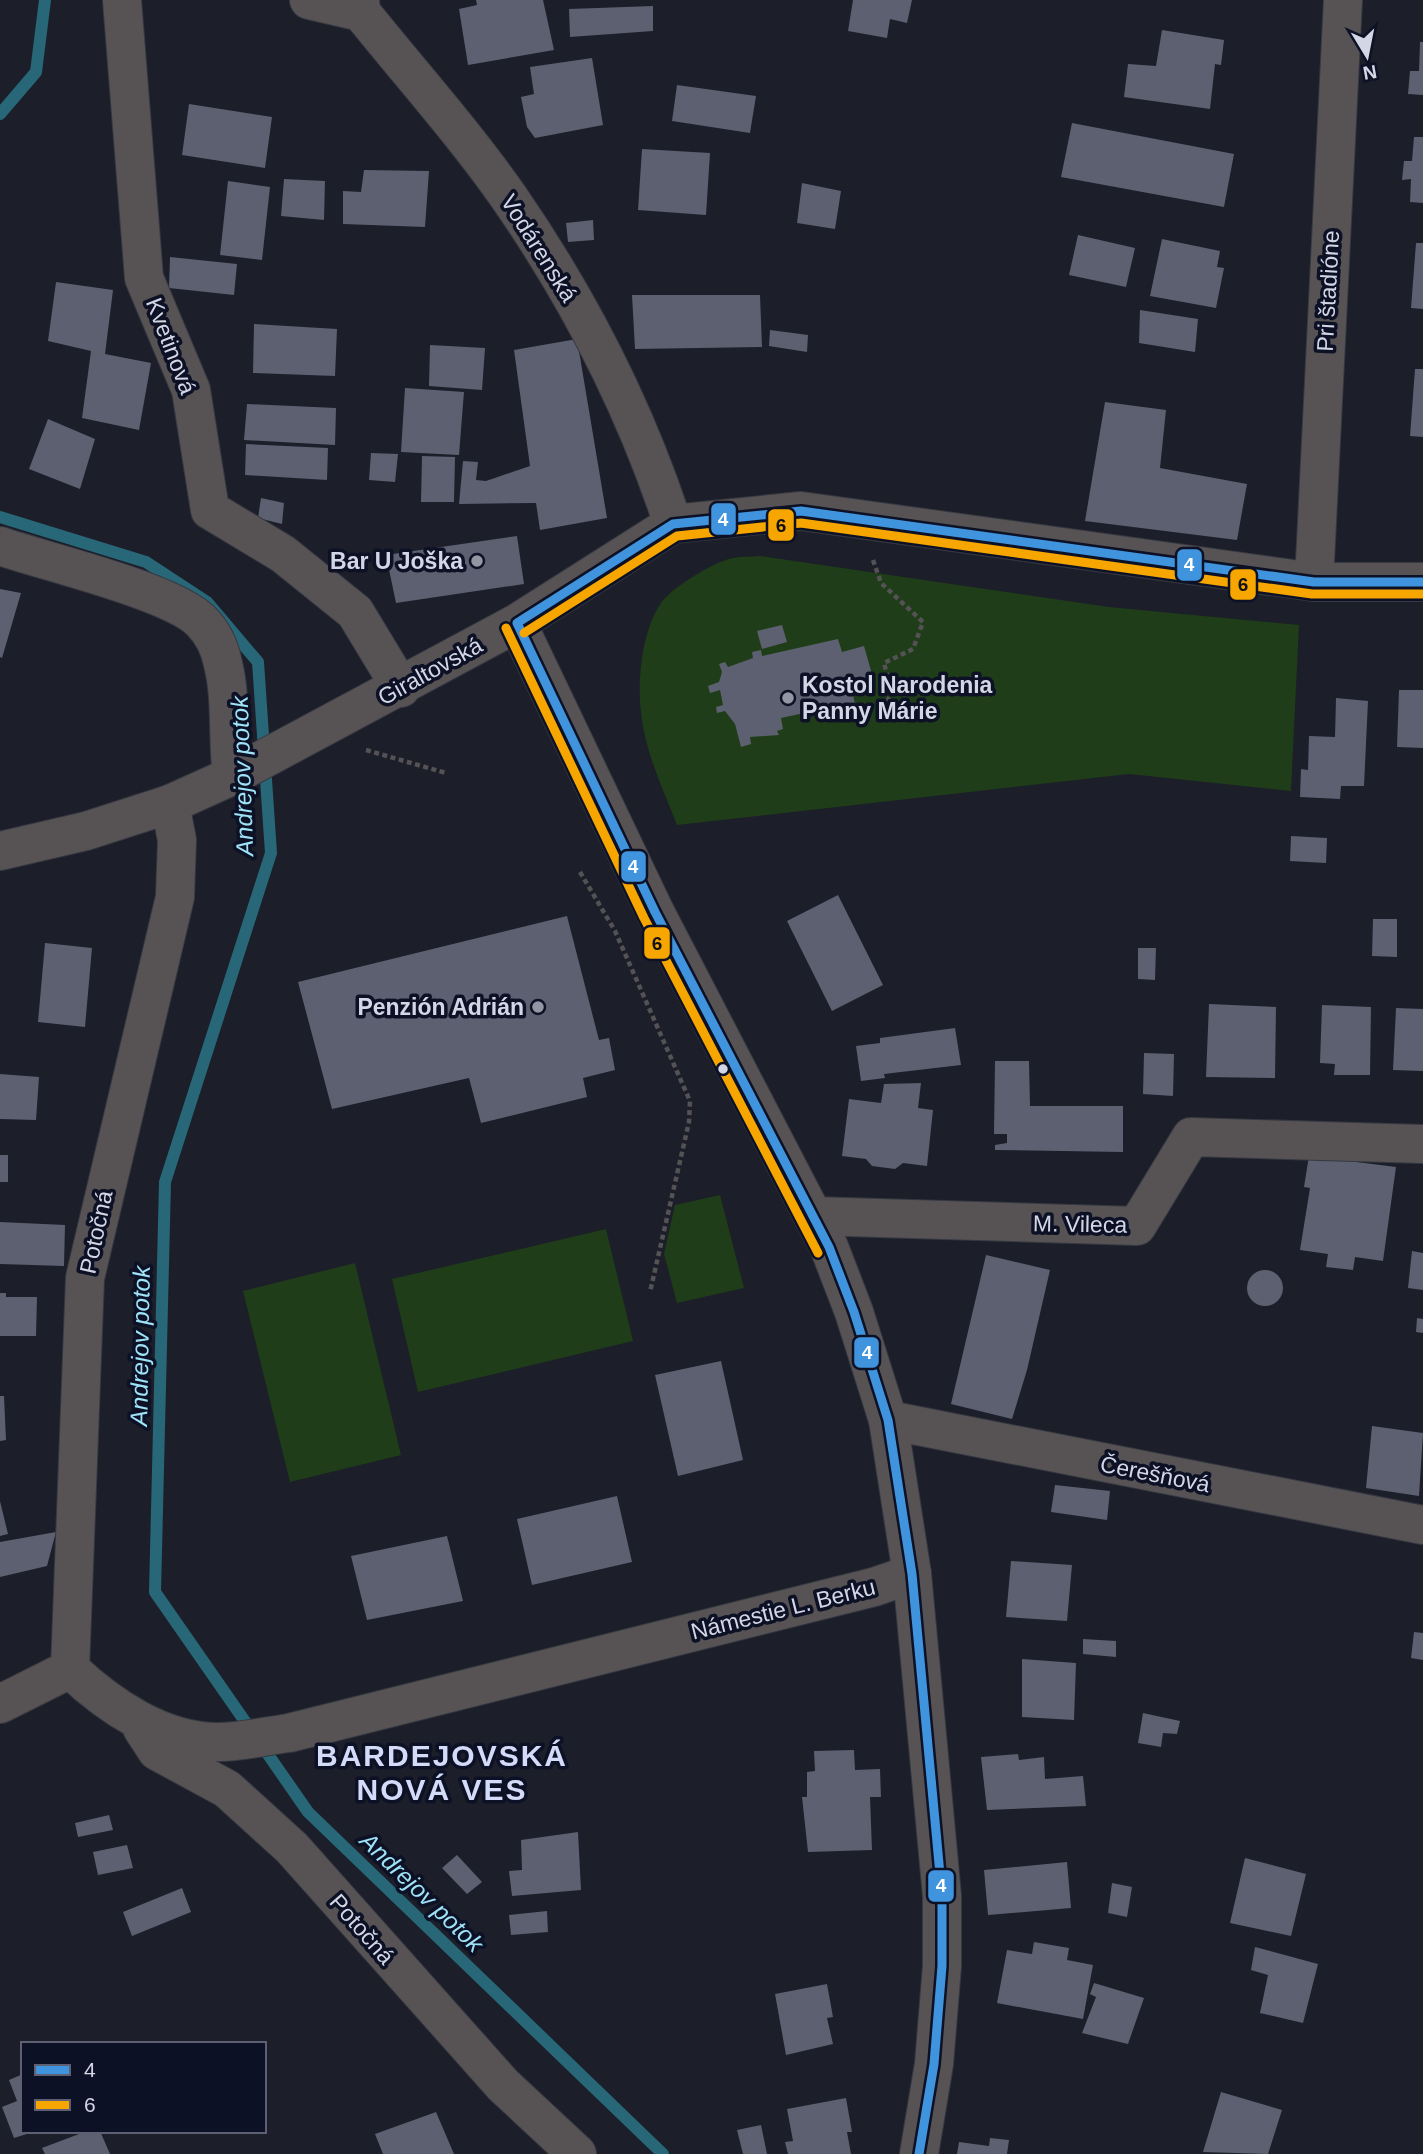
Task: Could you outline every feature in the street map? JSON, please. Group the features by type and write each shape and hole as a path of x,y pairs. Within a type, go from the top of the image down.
{"street":[{"name":"Kvetinová","path":"122,0 144,278 191,390 210,510 283,554 355,612 401,688"},
{"path":"309,0 361,6"},
{"name":"Pri štadióne","path":"1314,582 1343,0"},
{"name":"Vodárenská","path":"361,6 508,196 596,339 657,473 673,524"},
{"name":"Giraltovská","path":"0,851 86,831 170,804 232,776 345,736 401,688 517,623 673,524 801,511 1314,582 1423,582"},
{"path":"0,546 134,589 201,620 215,639 224,665 232,776"},
{"path":"517,623 632,865 813,1216 854,1312 888,1420 912,1574 942,1896 942,1965 934,2064 919,2154"},
{"name":"Potočná","path":"70,1669 85,1278 175,897 177,840 170,804"},
{"name":"M. Vileca","path":"813,1216 1137,1226 1191,1137 1423,1144"},
{"name":"Čerešňová","path":"888,1420 1423,1525"},
{"name":"Námestie L. Berku","path":"70,1669 114,1706 138,1720 177,1735 218,1742 289,1732 874,1587 912,1574"},
{"path":"0,1704 70,1669"},
{"name":"Potočná","path":"138,1720 147,1740 157,1751 227,1789 292,1848 503,2085 578,2154"}],"path":[{"path":"870,552 881,583 923,622 913,649 884,663 892,693 881,711"},
{"path":"345,736 446,774"},
{"path":"580,873 615,931 690,1101 689,1122 650,1292"}],"green space":[{"path":"760,556 1109,607 1299,625 1291,791 1129,774 677,825 650,756 643,728 640,686 642,656 649,627 666,597 694,576 725,560"},
{"path":"720,1195 744,1288 677,1303 664,1254 675,1205"},
{"path":"606,1229 633,1341 418,1392 392,1279"},
{"path":"355,1263 401,1455 290,1482 243,1291"}],"building":[{"path":"476,0 543,0 554,50 468,65 459,9 477,5"},
{"path":"853,0 912,0 907,23 890,19 887,38 848,31"},
{"path":"653,6 653,31 570,37 569,9"},
{"path":"1162,30 1224,40 1221,65 1215,64 1210,109 1124,97 1128,64 1156,66"},
{"path":"1420,42 1423,42 1423,95 1408,94 1410,71 1419,71"},
{"path":"592,58 603,125 535,138 527,127 521,97 534,94 530,67"},
{"path":"677,85 756,96 750,133 672,121"},
{"path":"189,104 272,117 265,168 182,155"},
{"path":"1072,123 1234,154 1224,207 1061,177"},
{"path":"1414,137 1423,137 1423,203 1410,202 1411,179 1402,180 1404,161 1412,161"},
{"path":"642,149 710,153 706,215 638,210"},
{"path":"364,170 429,171 425,227 343,224 343,191 361,192"},
{"path":"284,179 325,181 324,220 281,216"},
{"path":"228,181 270,187 262,260 220,255"},
{"path":"802,183 841,191 835,229 797,223"},
{"path":"593,220 594,240 568,242 566,223"},
{"path":"1078,235 1135,248 1126,287 1069,275"},
{"path":"1162,239 1220,251 1217,267 1224,268 1216,308 1150,296"},
{"path":"1416,243 1423,243 1423,309 1411,308"},
{"path":"170,257 237,264 234,295 169,288"},
{"path":"56,282 113,290 105,354 151,363 139,430 82,418 91,351 48,341"},
{"path":"632,295 760,295 762,347 635,349"},
{"path":"1140,310 1198,319 1195,352 1139,343"},
{"path":"254,324 337,329 335,376 253,373"},
{"path":"770,330 808,335 807,352 769,346"},
{"path":"577,339 607,518 540,530 536,503 459,504 463,461 478,462 476,480 486,481 530,466 514,350"},
{"path":"430,345 485,348 482,390 429,386"},
{"path":"1415,369 1423,369 1423,437 1410,436"},
{"path":"405,388 464,392 459,455 401,452"},
{"path":"1105,402 1166,410 1160,468 1247,484 1237,540 1085,521"},
{"path":"247,404 336,408 335,445 244,440"},
{"path":"48,419 95,439 80,489 29,469"},
{"path":"246,444 328,448 327,480 245,475"},
{"path":"371,453 398,454 395,482 369,480"},
{"path":"422,456 455,457 454,502 421,502"},
{"path":"261,498 284,503 282,524 258,518"},
{"path":"517,536 524,584 396,603 386,555"},
{"path":"0,589 21,593 2,658 0,657"},
{"path":"782,625 787,642 762,649 757,631"},
{"name":"Kostol Narodenia Panny Márie","path":"838,639 842,652 864,646 873,678 862,681 863,686 852,690 856,709 848,711 846,704 781,718 783,729 777,731 779,735 750,737 751,744 741,747 735,724 725,711 717,713 716,707 723,705 720,690 710,693 708,686 719,682 722,672 719,664 725,662 728,667 753,658 752,652 761,650 762,656"},
{"path":"1399,690 1423,690 1423,748 1397,747"},
{"path":"1336,698 1368,701 1364,786 1341,786 1340,799 1300,797 1301,769 1308,770 1309,736 1335,737"},
{"path":"1291,836 1327,838 1326,863 1290,861"},
{"path":"838,895 883,985 832,1011 787,921"},
{"path":"567,916 599,1040 609,1038 615,1070 583,1078 587,1097 481,1123 469,1078 332,1109 298,982"},
{"path":"1373,919 1397,919 1397,957 1372,956"},
{"path":"45,943 92,948 85,1027 38,1022"},
{"path":"1138,948 1156,948 1155,980 1138,979"},
{"path":"1209,1004 1276,1007 1275,1078 1206,1077"},
{"path":"1322,1005 1371,1007 1370,1075 1334,1075 1335,1064 1320,1063"},
{"path":"1396,1008 1423,1009 1423,1071 1393,1070"},
{"path":"955,1028 961,1065 884,1074 885,1078 861,1081 856,1046 880,1043 880,1038"},
{"path":"1144,1053 1174,1054 1173,1096 1143,1094"},
{"path":"995,1061 1029,1061 1030,1106 1123,1106 1123,1152 995,1150 995,1145 1007,1143 1007,1134 994,1134"},
{"path":"0,1074 39,1077 36,1120 0,1119"},
{"path":"921,1083 918,1108 933,1110 927,1166 903,1163 895,1169 872,1166 866,1159 842,1156 849,1099 881,1103 884,1084"},
{"path":"0,1155 8,1155 8,1182 0,1182"},
{"path":"1309,1156 1396,1167 1383,1261 1355,1257 1353,1270 1326,1267 1328,1254 1300,1250 1310,1188 1304,1187"},
{"path":"0,1222 65,1225 64,1266 0,1264"},
{"path":"1412,1251 1423,1253 1423,1290 1408,1288"},
{"path":"986,1255 1050,1270 1027,1370 1012,1419 951,1404"},
{"path":"1265,1270 1278,1275 1283,1288 1278,1301 1265,1306 1252,1301 1247,1288 1252,1275"},
{"path":"0,1293 6,1293 6,1297 37,1297 36,1336 0,1336"},
{"path":"1417,1318 1423,1319 1423,1333 1416,1332"},
{"path":"721,1361 743,1460 678,1476 655,1375"},
{"path":"0,1396 4,1396 6,1440 0,1441"},
{"path":"1372,1426 1423,1433 1419,1496 1366,1488"},
{"path":"1055,1485 1110,1491 1107,1520 1051,1512"},
{"path":"617,1496 632,1562 532,1585 517,1519"},
{"path":"0,1501 8,1534 0,1536"},
{"path":"56,1532 47,1566 0,1577 0,1542"},
{"path":"447,1536 463,1601 367,1620 351,1556"},
{"path":"1011,1561 1072,1565 1067,1621 1006,1617"},
{"path":"1414,1632 1423,1633 1423,1660 1411,1658"},
{"path":"1083,1639 1116,1641 1116,1657 1083,1654"},
{"path":"1022,1659 1076,1663 1074,1720 1022,1717"},
{"path":"1143,1713 1180,1721 1177,1734 1163,1733 1161,1747 1138,1743"},
{"path":"854,1750 855,1770 880,1769 881,1797 870,1797 872,1850 808,1852 802,1797 807,1797 807,1772 815,1771 814,1751"},
{"path":"1018,1754 1019,1760 1044,1757 1045,1779 1083,1776 1086,1806 987,1810 981,1757"},
{"path":"109,1815 113,1830 78,1837 75,1823"},
{"path":"578,1832 581,1890 512,1896 509,1871 522,1870 521,1840"},
{"path":"127,1845 133,1868 98,1875 93,1852"},
{"path":"457,1855 482,1882 467,1894 442,1868"},
{"path":"1245,1858 1306,1874 1291,1936 1230,1923"},
{"path":"1067,1862 1071,1908 988,1915 984,1870"},
{"path":"1112,1883 1132,1887 1127,1917 1108,1913"},
{"path":"182,1888 191,1912 132,1936 123,1912"},
{"path":"547,1911 548,1932 511,1935 509,1915"},
{"path":"1034,1942 1069,1948 1067,1960 1093,1965 1083,2019 997,2003 1007,1950 1032,1954"},
{"path":"1255,1947 1318,1964 1303,2023 1260,2013 1268,1975 1251,1970"},
{"path":"1094,1983 1144,1998 1128,2044 1082,2033 1096,1997 1090,1994"},
{"path":"827,1984 833,2017 827,2018 833,2044 786,2055 775,1994"},
{"path":"21,2075 21,2133 30,2133 14,2138 2,2107 17,2101 9,2080"},
{"path":"1221,2092 1282,2110 1268,2154 1203,2152"},
{"path":"846,2098 852,2132 847,2132 851,2154 788,2154 785,2142 793,2141 787,2109"},
{"path":"436,2112 454,2154 383,2154 375,2134"},
{"path":"761,2125 767,2154 743,2154 737,2130"},
{"path":"82,2133 101,2133 110,2154 45,2154 42,2148"},
{"path":"990,2138 1009,2140 1007,2154 957,2154 959,2142 989,2146"}],"waterway":[{"name":"Andrejov potok","path":"0,114 36,72 45,0"},
{"name":"Andrejov potok","path":"0,517 146,562 207,602 258,662 271,853 165,1182 155,1592 308,1812 663,2154"}],"transit line":[{"name":"4","path":"517,623 673,524 801,511 1314,582 1423,582"},
{"name":"6","path":"524,633 677,536 801,523 1312,594 1423,594"},
{"name":"4","path":"517,623 655,912 829,1247 854,1312 888,1420 912,1574 942,1896 942,1966 934,2064 919,2154"},
{"name":"6","path":"506,628 644,918 818,1253"}],"place":[{"name":"Bar U Joška","path":"477,561"},
{"name":"Kostol Narodenia Panny Márie","path":"788,698"},
{"name":"Penzión Adrián","path":"538,1007"}],"district":[{"name":"BARDEJOVSKÁ NOVÁ VES","path":"442,1772"}]}
